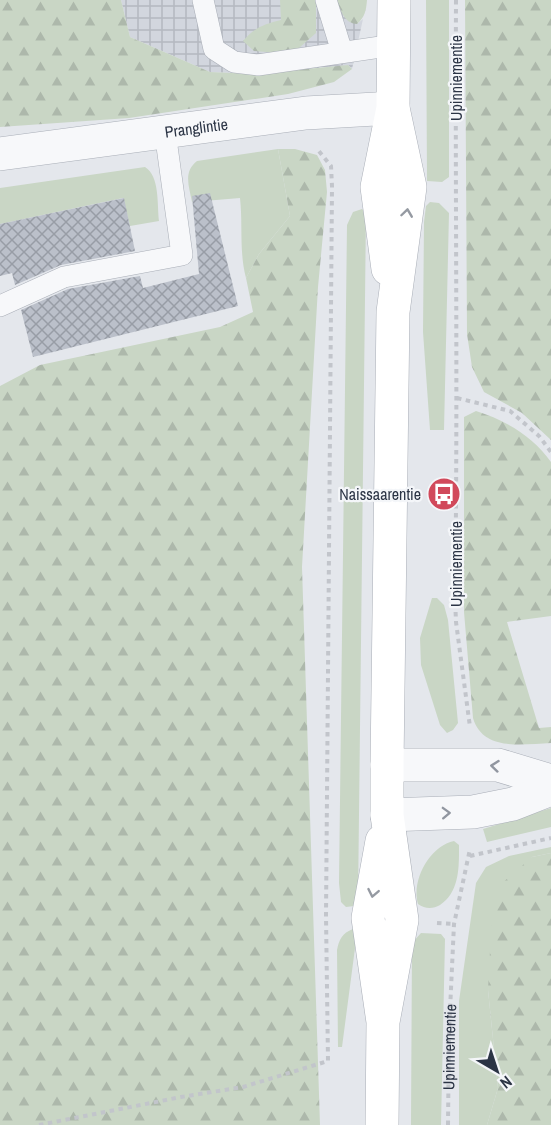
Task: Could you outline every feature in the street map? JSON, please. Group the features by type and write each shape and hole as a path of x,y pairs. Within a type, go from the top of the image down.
{"main road":[{"path":"382,1125 383,1022 368,918 387,815 393,312 377,187 393,108 394,0"}],"street":[{"name":"Pranglintie","path":"0,154 306,113 393,108"},
{"path":"387,765 498,765 551,781"},
{"path":"387,815 472,813 513,804 551,789"}],"lane":[{"path":"203,0 214,49 234,62 258,65 394,45"},
{"path":"326,0 342,52"},
{"path":"0,306 64,277 182,255 165,132"}],"path":[{"name":"Upinniementie","path":"456,0 455,598 472,765"},
{"path":"39,1125 180,1096 243,1087 328,1061 326,916 332,186"},
{"path":"457,398 510,411 539,436 551,452"},
{"name":"Upinniementie","path":"448,1125 454,924 470,856 472,813"},
{"path":"470,856 551,838"}],"shaded area":[{"path":"121,0 337,0 357,24 363,19 352,69 348,65 254,74 210,72 130,37"}],"green space":[{"path":"0,0 121,0 130,37 210,72 254,74 348,65 352,69 334,82 288,94 129,118 0,127"},
{"path":"280,0 316,0 316,33 299,48 279,53 254,51 243,41 260,27 281,20"},
{"path":"337,0 367,0 362,19 357,24 346,19"},
{"path":"426,0 449,0 449,177 442,182 427,181"},
{"path":"465,0 551,0 551,440 522,413 484,392 472,367 467,334"},
{"path":"278,149 290,216 259,254 246,278 240,198 192,202 188,175 197,161"},
{"path":"278,149 295,149 317,155 325,170 327,192 318,287 302,567 320,1125 0,1125 0,386 40,365 220,327 253,312 246,278 259,254 290,216"},
{"path":"145,167 150,171 155,184 159,221 130,226 123,198 0,224 0,188"},
{"path":"430,202 439,203 449,213 444,430 430,430 423,332 424,222 426,206"},
{"path":"362,209 366,213 358,900 354,906 346,907 341,902 339,883 347,225 353,212"},
{"path":"476,411 518,430 536,444 551,462 551,616 507,622 539,728 551,727 551,743 505,744 495,741 478,729 473,718 464,612 464,417"},
{"path":"432,598 437,598 444,605 448,620 458,723 453,730 447,733 440,725 421,665 420,638"},
{"path":"551,808 551,827 487,842 483,829"},
{"path":"454,841 459,845 455,886 447,900 440,905 429,908 421,906 418,904 417,885 424,865 437,850"},
{"path":"551,847 551,853 532,857 488,990 498,1088 487,1125 459,1125 459,1001 476,883 486,867 509,856"},
{"path":"551,853 551,1125 487,1125 498,1088 488,990 493,891 532,857"},
{"path":"353,929 357,933 342,1047 338,1047 337,950 342,937"},
{"path":"421,933 441,934 445,939 441,1125 411,1125 412,943"}],"building":[{"path":"210,193 238,306 33,357 21,310 68,289 140,276 143,288 199,274 192,196"},
{"path":"124,198 135,251 61,265 15,285 12,273 0,276 0,224"}],"place":[{"name":"Naissaarentie","path":"444,494"}]}
